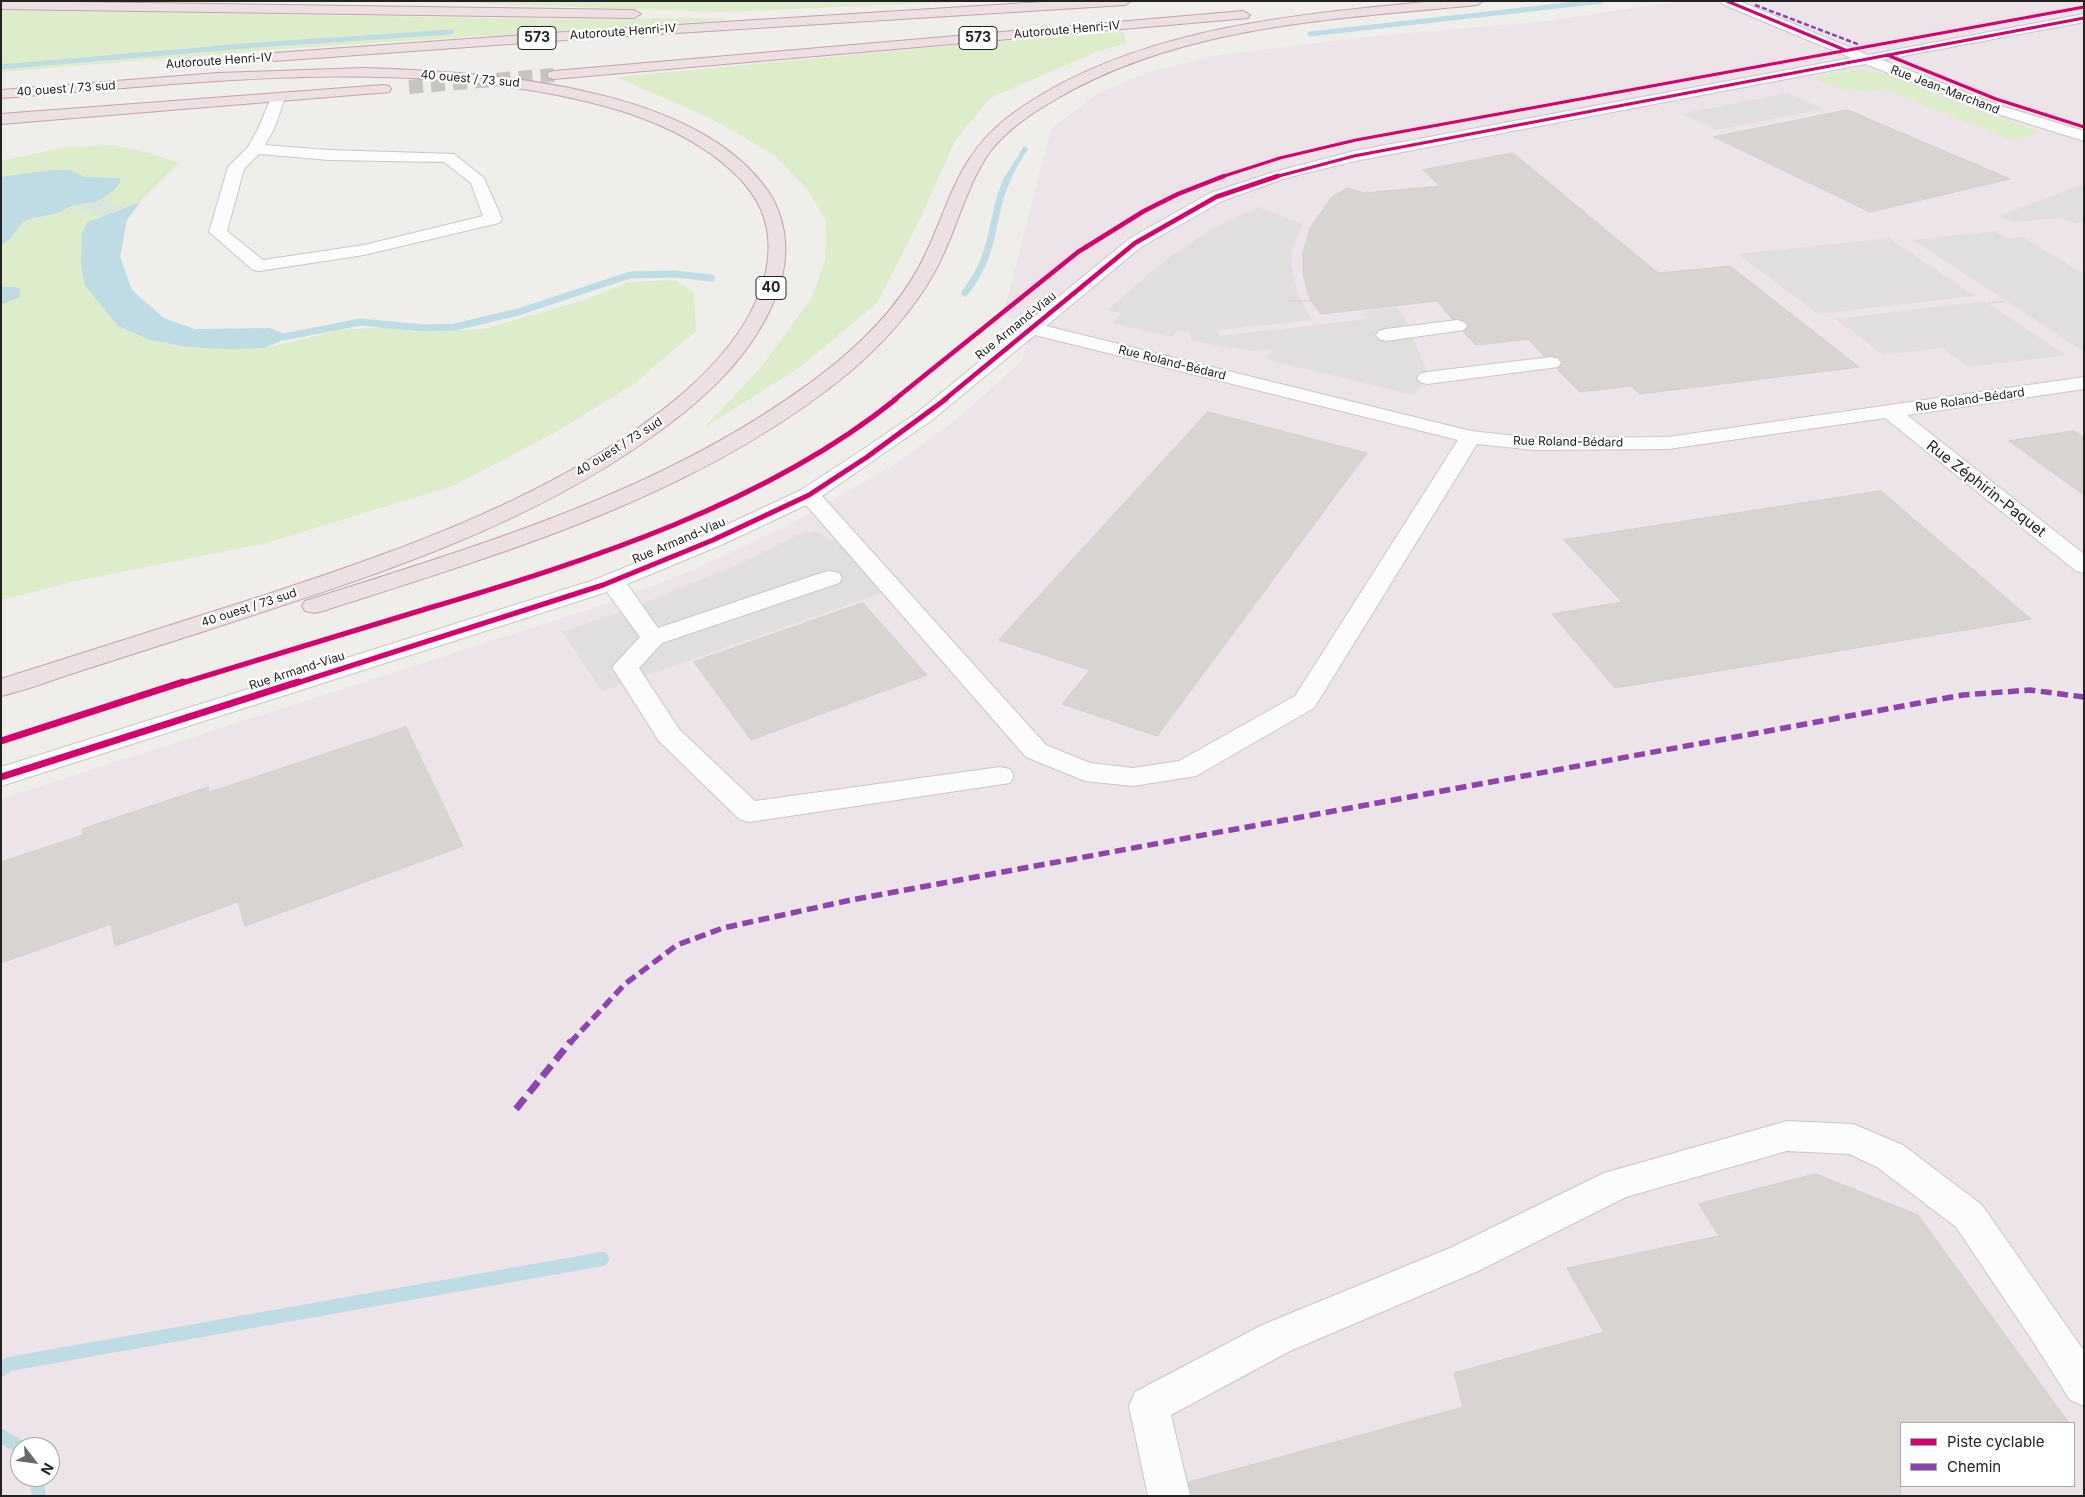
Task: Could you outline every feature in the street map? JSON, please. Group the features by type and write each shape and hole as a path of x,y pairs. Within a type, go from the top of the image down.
{"highway":[{"name":"Autoroute Henri-IV","path":"260,58 555,36 1125,1"},
{"name":"Autoroute Henri-IV","path":"554,75 1401,1"},
{"path":"1,708 372,588 561,523 645,487 701,460 745,435 821,384 873,341 920,282 935,255 958,195 971,169 986,147 1003,128 1020,114 1068,84 1127,60 1220,34 1322,18 1476,1"},
{"path":"705,14 861,12 1073,4"},
{"path":"1,5 649,14"},
{"name":"40 ouest / 73 sud","path":"1,94 246,76 371,72 479,78 561,91 628,108 690,134 715,148 740,168 759,189 772,213 778,248 774,279 761,313 743,340 718,370 674,411 636,439 594,465 501,513 391,560 303,591 1,688"},
{"path":"1,119 409,87"}],"street":[{"name":"Rue Jean-Marchand","path":"1727,1 1866,59 2008,114 2084,136"},
{"name":"Rue Armand-Viau","path":"1,778 612,581 713,540 808,495 925,416 1135,243 1216,197 1280,175 1354,156 2084,18"},
{"path":"255,149 329,155 448,157 478,181 493,219 364,250 259,266 218,232 236,167 255,149 266,129 278,98"},
{"path":"1386,334 1457,326"},
{"name":"Rue Roland-Bédard","path":"1031,328 1471,437 1535,444 1668,442 2084,383"},
{"path":"1427,378 1551,364"},
{"name":"Rue Zéphirin-Paquet","path":"1889,411 2084,566"},
{"path":"808,495 1036,751 1085,772 1133,777 1186,769 1304,702 1471,437"},
{"path":"830,578 653,638 625,667 669,735 749,812 1000,776"},
{"path":"612,581 653,638"},
{"path":"1170,1496 1149,1406 1276,1338 1463,1260 1617,1184 1787,1136 1853,1139 1890,1156 1969,1216 2048,1330 2084,1387"}],"path":[{"path":"1288,301 1311,301"},
{"path":"1988,303 2006,301"}],"shaded area":[{"path":"1681,1 2084,1 2084,1496 1,1496 1,799 597,607 688,572 785,527 895,464 953,422 1022,361 1031,328 1003,315 1051,129 1095,95 1149,72 1219,55 1375,36 1546,21"},
{"path":"1787,93 1823,109 1717,130 1681,114"},
{"path":"2084,184 2084,221 2077,224 2061,218 2014,222 1998,216"},
{"path":"102,196 122,208 100,217 78,209 74,205 89,204"},
{"path":"1258,207 1303,224 1292,250 1291,265 1297,292 1312,320 1218,330 1219,336 1369,319 1363,311 1396,307 1404,316 1429,377 1414,395 1265,359 1274,349 1252,351 1192,341 1188,332 1180,330 1172,337 1112,323 1122,314 1107,310 1167,259 1212,229"},
{"path":"1995,231 2007,238 2023,237 2084,274 2084,350 2081,350 1913,240"},
{"path":"1889,238 1975,296 1818,314 1738,254"},
{"path":"1985,301 2066,355 1968,367 1942,348 1884,355 1836,319"},
{"path":"816,531 841,545 884,592 602,691 563,632 648,602 741,563 799,534"}],"green space":[{"path":"403,1 982,1 722,12"},
{"path":"1,10 554,19 725,18 725,20 283,49 1,72"},
{"path":"1124,32 1126,43 1096,52 990,98 955,141 921,217 877,303 799,368 705,427 762,366 811,299 825,261 826,220 807,189 774,155 712,119 616,77 969,44"},
{"path":"1852,70 1877,72 1901,80 1947,99 2037,131 2038,133 2014,140 2009,139 1886,90 1849,90 1831,86 1814,79 1814,77"},
{"path":"114,145 149,153 179,163 140,202 88,222 118,326 150,340 186,347 265,348 340,330 386,327 416,332 484,329 584,300 629,282 676,280 694,293 696,331 635,383 556,432 453,486 266,543 76,581 1,600 1,161 65,147"}],"water":[{"path":"51,170 70,170 85,177 119,178 121,181 113,191 96,202 74,205 54,214 28,219 21,224 10,239 1,245 1,177"},
{"path":"140,202 127,220 120,256 132,290 164,318 195,329 270,328 283,334 283,340 265,348 186,347 150,340 118,326 85,285 81,267 82,233 88,222"},
{"path":"1,286 20,288 20,297 1,305"}],"building":[{"path":"1848,110 2010,179 1870,212 1714,137"},
{"path":"1513,153 1658,273 1730,266 1859,367 1640,394 1631,386 1580,392 1557,369 1563,363 1559,357 1544,356 1528,339 1476,345 1463,332 1469,326 1466,321 1452,319 1437,301 1321,314 1311,301 1307,289 1303,274 1303,253 1310,228 1332,197 1347,188 1365,193 1440,186 1423,170"},
{"path":"1208,412 1367,453 1157,736 1062,704 1090,670 999,640"},
{"path":"2074,431 2084,437 2084,495 2009,441"},
{"path":"1881,491 2031,619 1615,688 1552,614 1622,602 1564,540"},
{"path":"863,603 927,675 751,740 694,662"},
{"path":"406,727 463,846 245,926 238,902 115,946 111,924 1,963 1,862 83,835 82,829 208,787 209,792"},
{"path":"1816,1174 1918,1215 2068,1422 1900,1422 1901,1496 1192,1496 1189,1482 1463,1407 1454,1373 1604,1332 1567,1268 1719,1236 1699,1204"}],"waterway":[{"path":"1310,34 1602,1"},
{"path":"1,67 257,45 451,32"},
{"path":"1008,177 1025,149"},
{"path":"965,293 977,275 986,255 998,205 1009,176"},
{"path":"283,337 361,322 423,328 455,327 518,312 630,275 675,274 711,278"},
{"path":"1,1370 9,1364 602,1259"},
{"path":"1,1436 10,1441"},
{"path":"38,1487 39,1496"}],"tunnel":[{"path":"409,87 554,75"}],"marked path":[{"path":"1755,5 1860,45"},
{"path":"516,1109 568,1045 625,984 677,945 723,928 851,900 1963,695 2030,690 2084,697"}],"cycle path":[{"path":"1727,1 1845,50"},
{"path":"1,741 124,700 484,592 595,556 694,516 779,475 865,424 1078,252 1111,230 1178,194 1245,168 1356,140 2084,7"},
{"path":"1,777 603,585 713,540 809,495 925,416 1135,243 1216,197 1280,175 1354,156 2084,18"},
{"path":"1887,55 1996,99 2084,127"}]}
